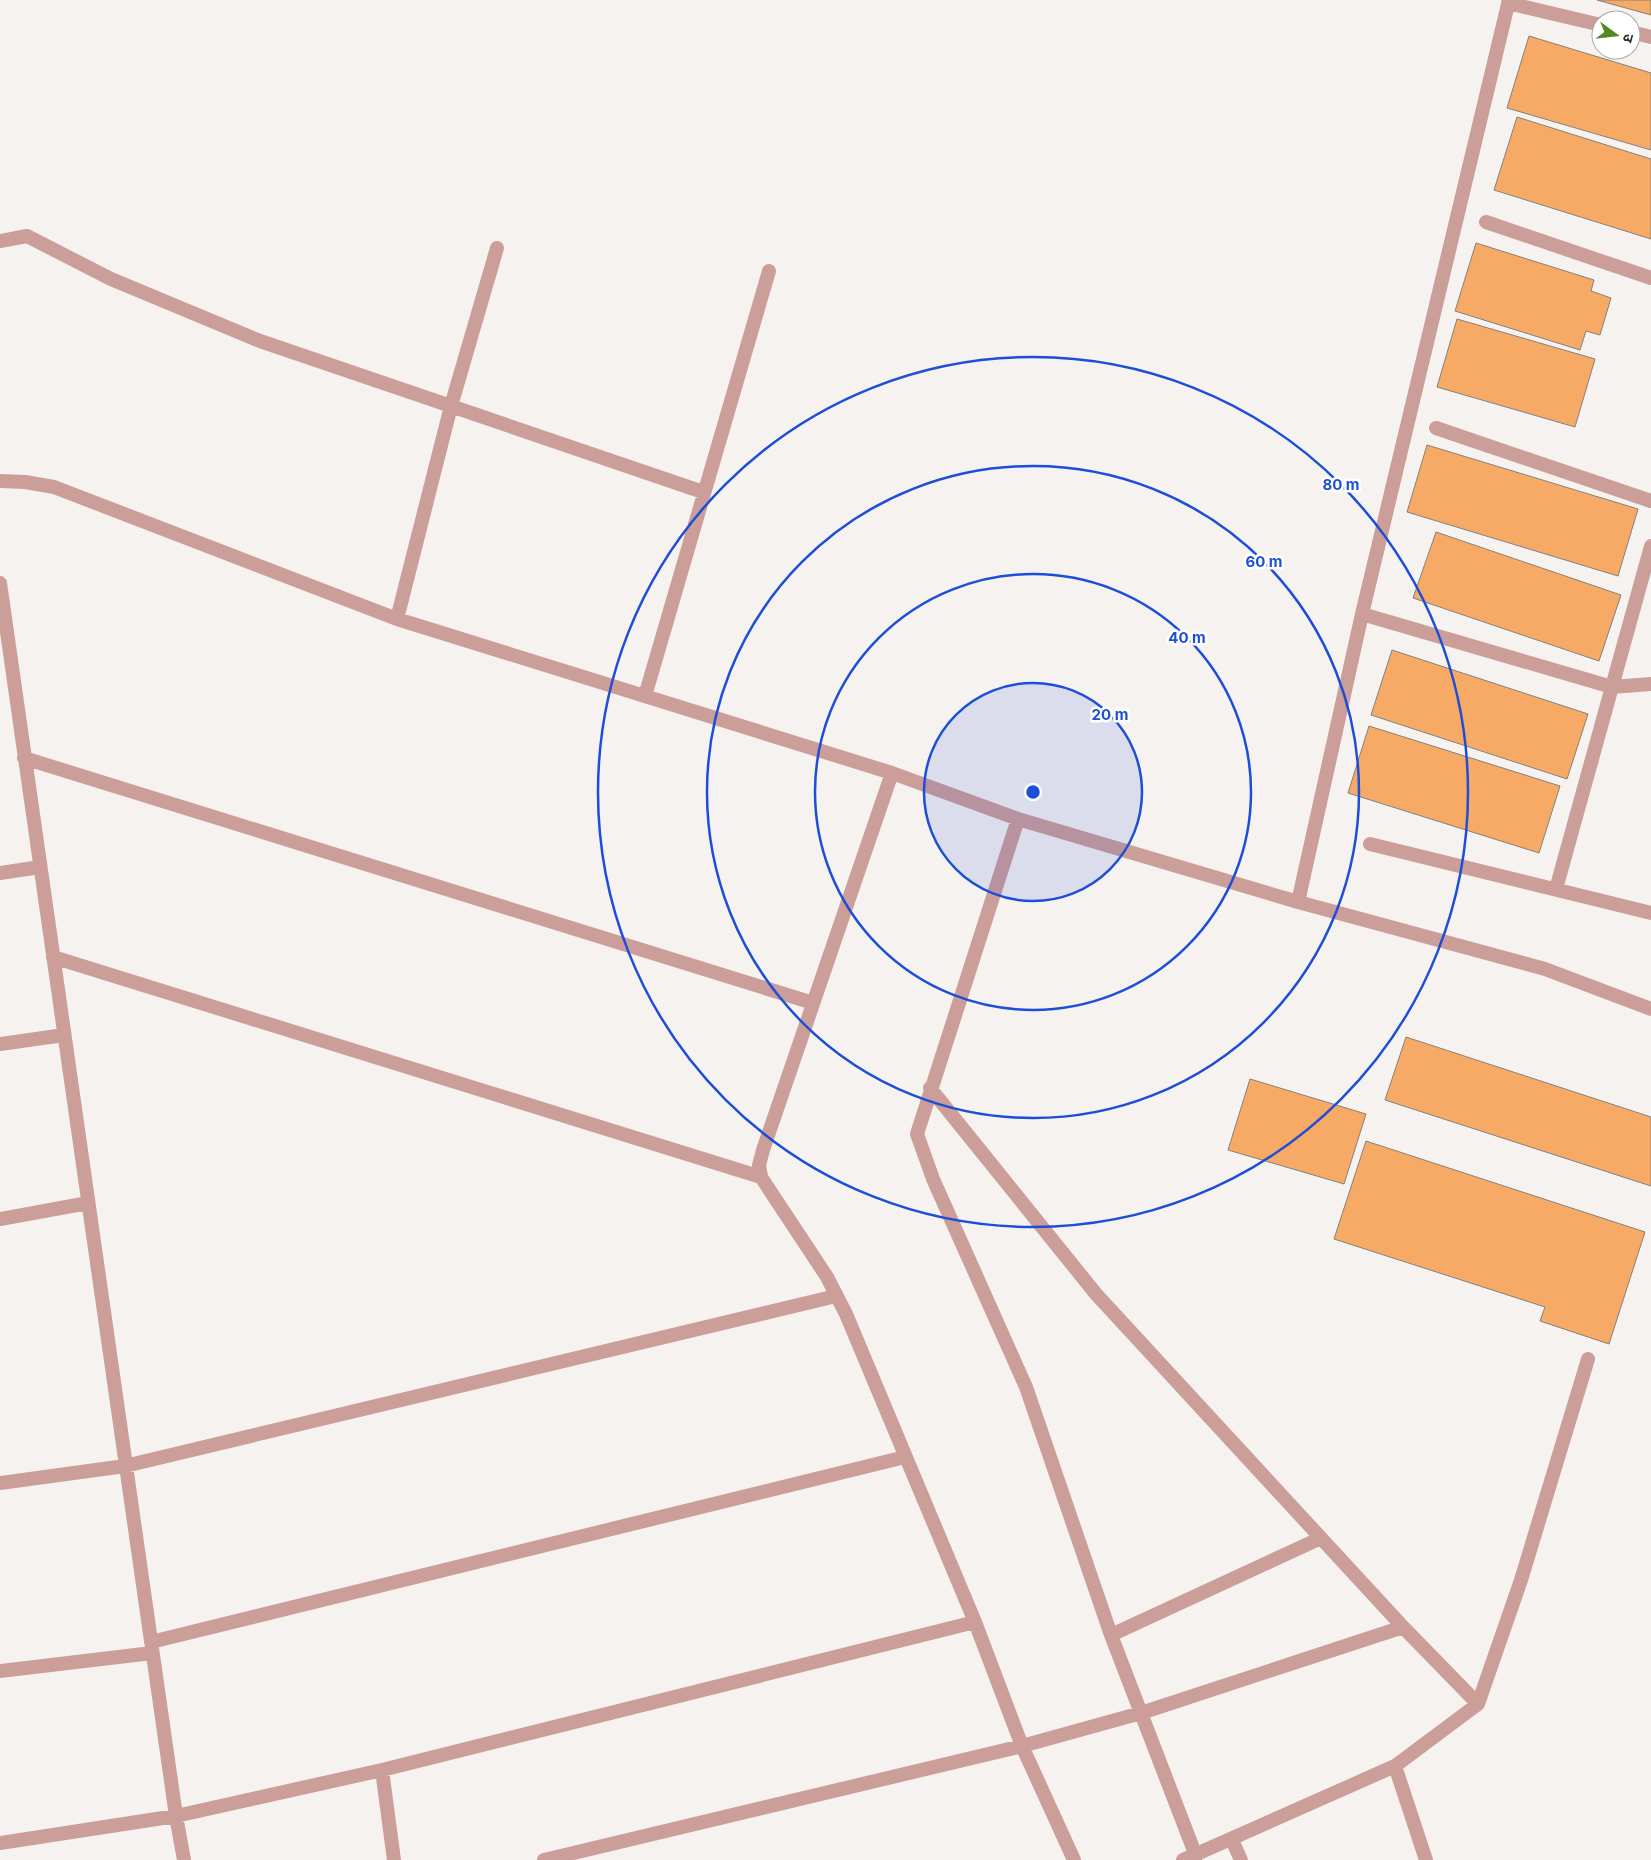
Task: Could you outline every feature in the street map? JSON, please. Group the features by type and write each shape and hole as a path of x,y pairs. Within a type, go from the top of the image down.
{"street":[{"path":"1298,902 1362,614 1508,1 1591,22"},
{"path":"1486,222 1651,278"},
{"path":"0,241 27,236 111,279 260,341 703,492"},
{"path":"397,619 451,406 497,248"},
{"path":"646,696 703,492 769,271"},
{"path":"1436,428 1651,501"},
{"path":"0,482 25,482 54,487 397,619 892,773 1018,819 1298,902 1546,969 1651,1009"},
{"path":"1556,889 1651,546"},
{"path":"0,584 151,1648 184,1860"},
{"path":"1362,614 1612,687 1651,684"},
{"path":"0,686 14,683"},
{"path":"24,758 813,1003"},
{"path":"892,773 763,1150 759,1165 761,1177 827,1277 846,1314 975,1622 1022,1746 1074,1860"},
{"path":"1018,819 930,1088 917,1134 922,1154 1026,1387 1111,1635 1141,1712 1190,1858 1395,1766 1478,1704 1521,1580 1588,1359"},
{"path":"1370,844 1651,913"},
{"path":"0,872 40,867"},
{"path":"53,957 761,1177"},
{"path":"0,1044 64,1035"},
{"path":"930,1088 1096,1294 1403,1627 1478,1704"},
{"path":"0,1218 88,1203"},
{"path":"0,1484 125,1466 836,1296"},
{"path":"0,1671 151,1648 905,1457"},
{"path":"1111,1635 1321,1538"},
{"path":"0,1843 176,1816 382,1770 975,1622"},
{"path":"544,1860 1022,1746 1141,1712 1403,1627"},
{"path":"1395,1766 1426,1860"},
{"path":"382,1770 394,1860"},
{"path":"1232,1840 1240,1860"}],"building":[{"path":"1597,0 1651,0 1651,15 1641,12 1641,10 1633,10"},
{"path":"1529,36 1591,55 1591,60 1608,60 1651,73 1651,150 1507,108"},
{"path":"1517,117 1651,159 1651,239 1494,190"},
{"path":"1476,243 1594,280 1591,291 1611,298 1600,335 1586,331 1580,350 1455,311"},
{"path":"1457,319 1595,359 1575,427 1437,387"},
{"path":"1427,445 1638,509 1618,576 1407,512"},
{"path":"1436,532 1621,595 1599,661 1413,598"},
{"path":"1392,650 1588,714 1567,779 1371,715"},
{"path":"1369,726 1560,786 1539,853 1348,793"},
{"path":"1406,1037 1651,1117 1651,1186 1385,1100"},
{"path":"1250,1079 1366,1114 1344,1184 1228,1150"},
{"path":"1366,1141 1645,1232 1609,1344 1540,1321 1545,1307 1334,1239"}]}
